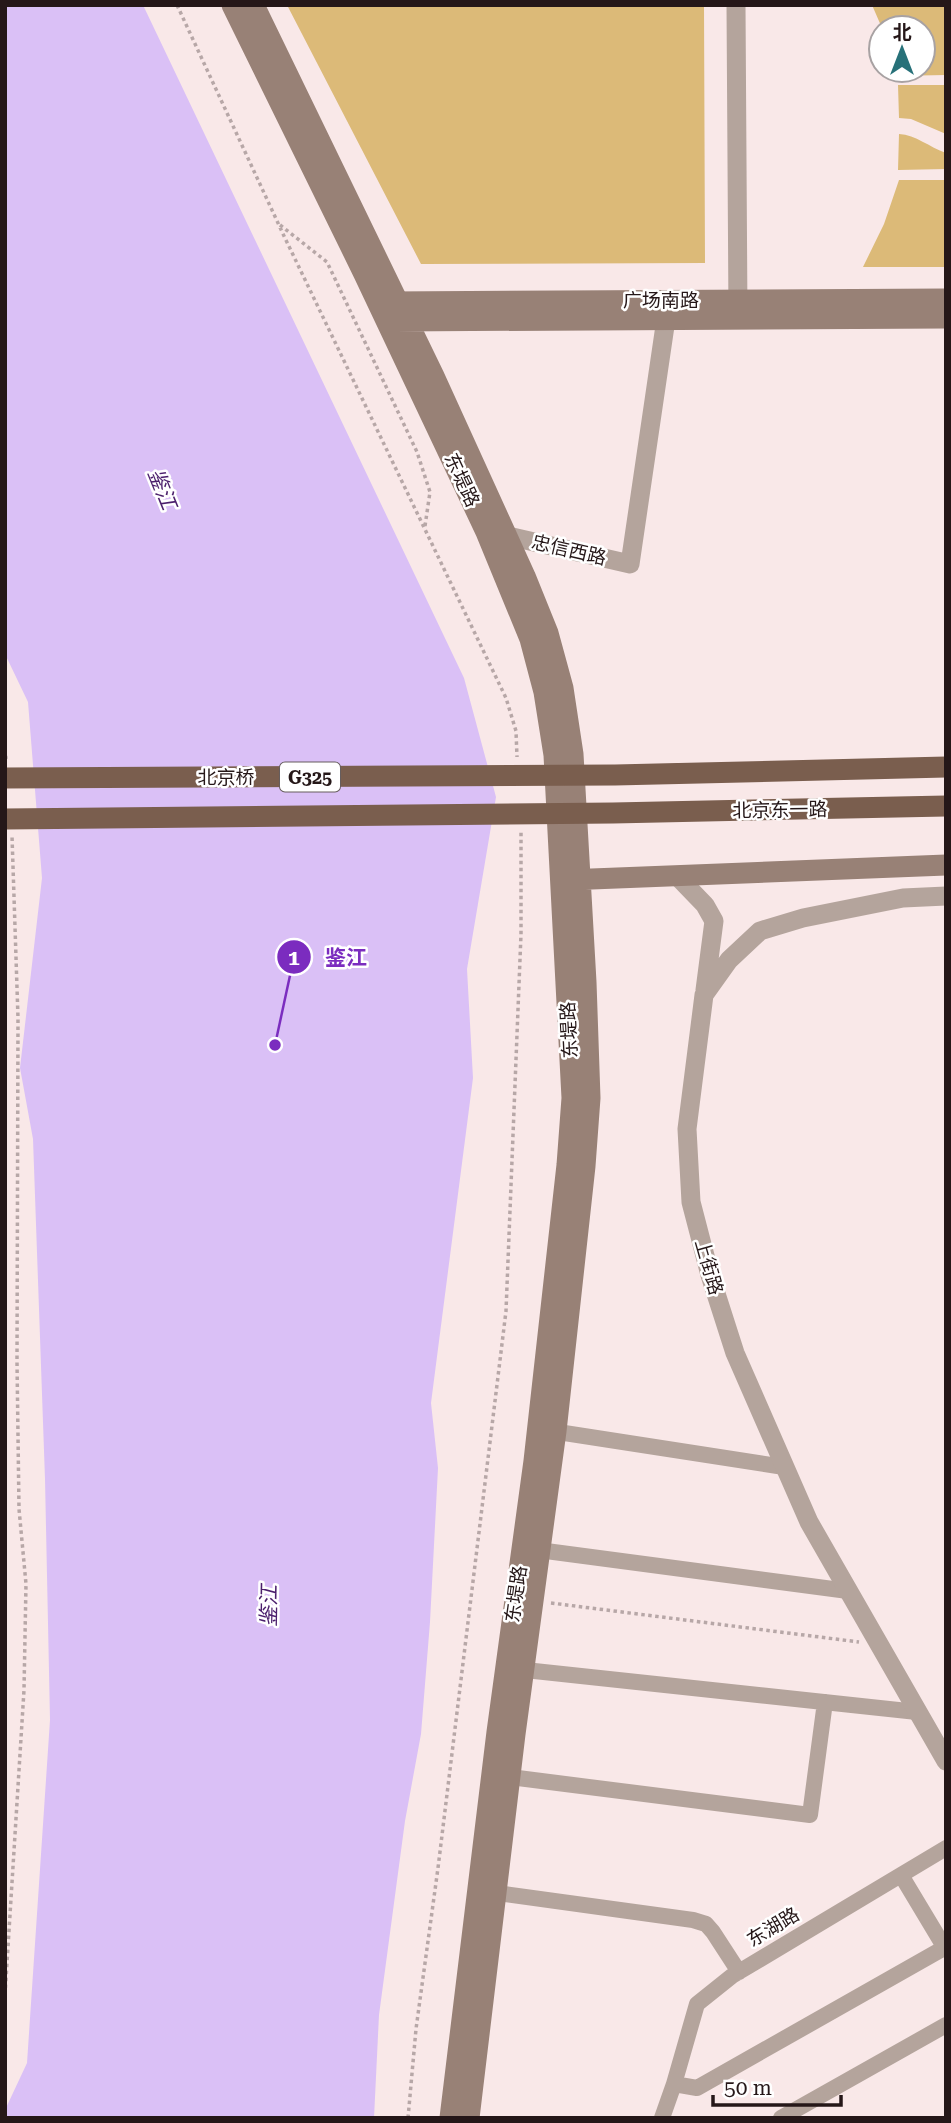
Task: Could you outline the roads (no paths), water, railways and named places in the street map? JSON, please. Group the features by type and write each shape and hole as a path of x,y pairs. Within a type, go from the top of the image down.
{"highway":[{"name":"北京东一路","path":"615,775 946,767"},
{"name":"北京桥","path":"5,778 615,775"},
{"name":"北京东一路","path":"613,813 946,806"},
{"name":"北京桥","path":"8,821 613,813"}],"main road":[{"name":"东堤路","path":"232,5 508,536 548,633 563,688 573,754 570,880"},
{"name":"东堤路","path":"254,5 392,311 530,639 551,729 570,880 590,1098 585,1166 450,2118"},
{"name":"广场南路","path":"392,311 738,309 946,299"},
{"name":"广场南路","path":"392,311 666,319 738,309 946,318"},
{"path":"570,880 946,865"},
{"name":"东堤路","path":"469,2118 510,1777 535,1601 532,1549"}],"street":[{"path":"736,5 738,309"},
{"name":"忠信西路","path":"508,536 630,565 666,319"},
{"path":"677,876 705,905 714,921 704,995"},
{"name":"上街路","path":"946,896 903,898 803,918 760,931 729,960 704,995 687,1129 691,1202 710,1275 735,1353 809,1522 946,1761"},
{"path":"547,1430 784,1467"},
{"path":"532,1549 848,1591"},
{"path":"525,1670 917,1712"},
{"path":"510,1777 810,1815 825,1702"},
{"name":"东湖路","path":"662,2118 697,2004 739,1972 946,1848"},
{"path":"674,2084 697,2088 945,1949 901,1875"},
{"path":"497,1893 706,1924 739,1972"},
{"path":"781,2118 946,2025"}],"water":[{"path":"5,5 143,5 464,678 496,797 467,969 473,1078 431,1403 438,1468 421,1734 405,1821 379,2015 374,2118 5,2118 5,2110 27,2063 50,1720 33,1139 20,1068 42,878 28,702 5,654"}],"place":[{"name":"鉴江","path":"275,1045"}]}
